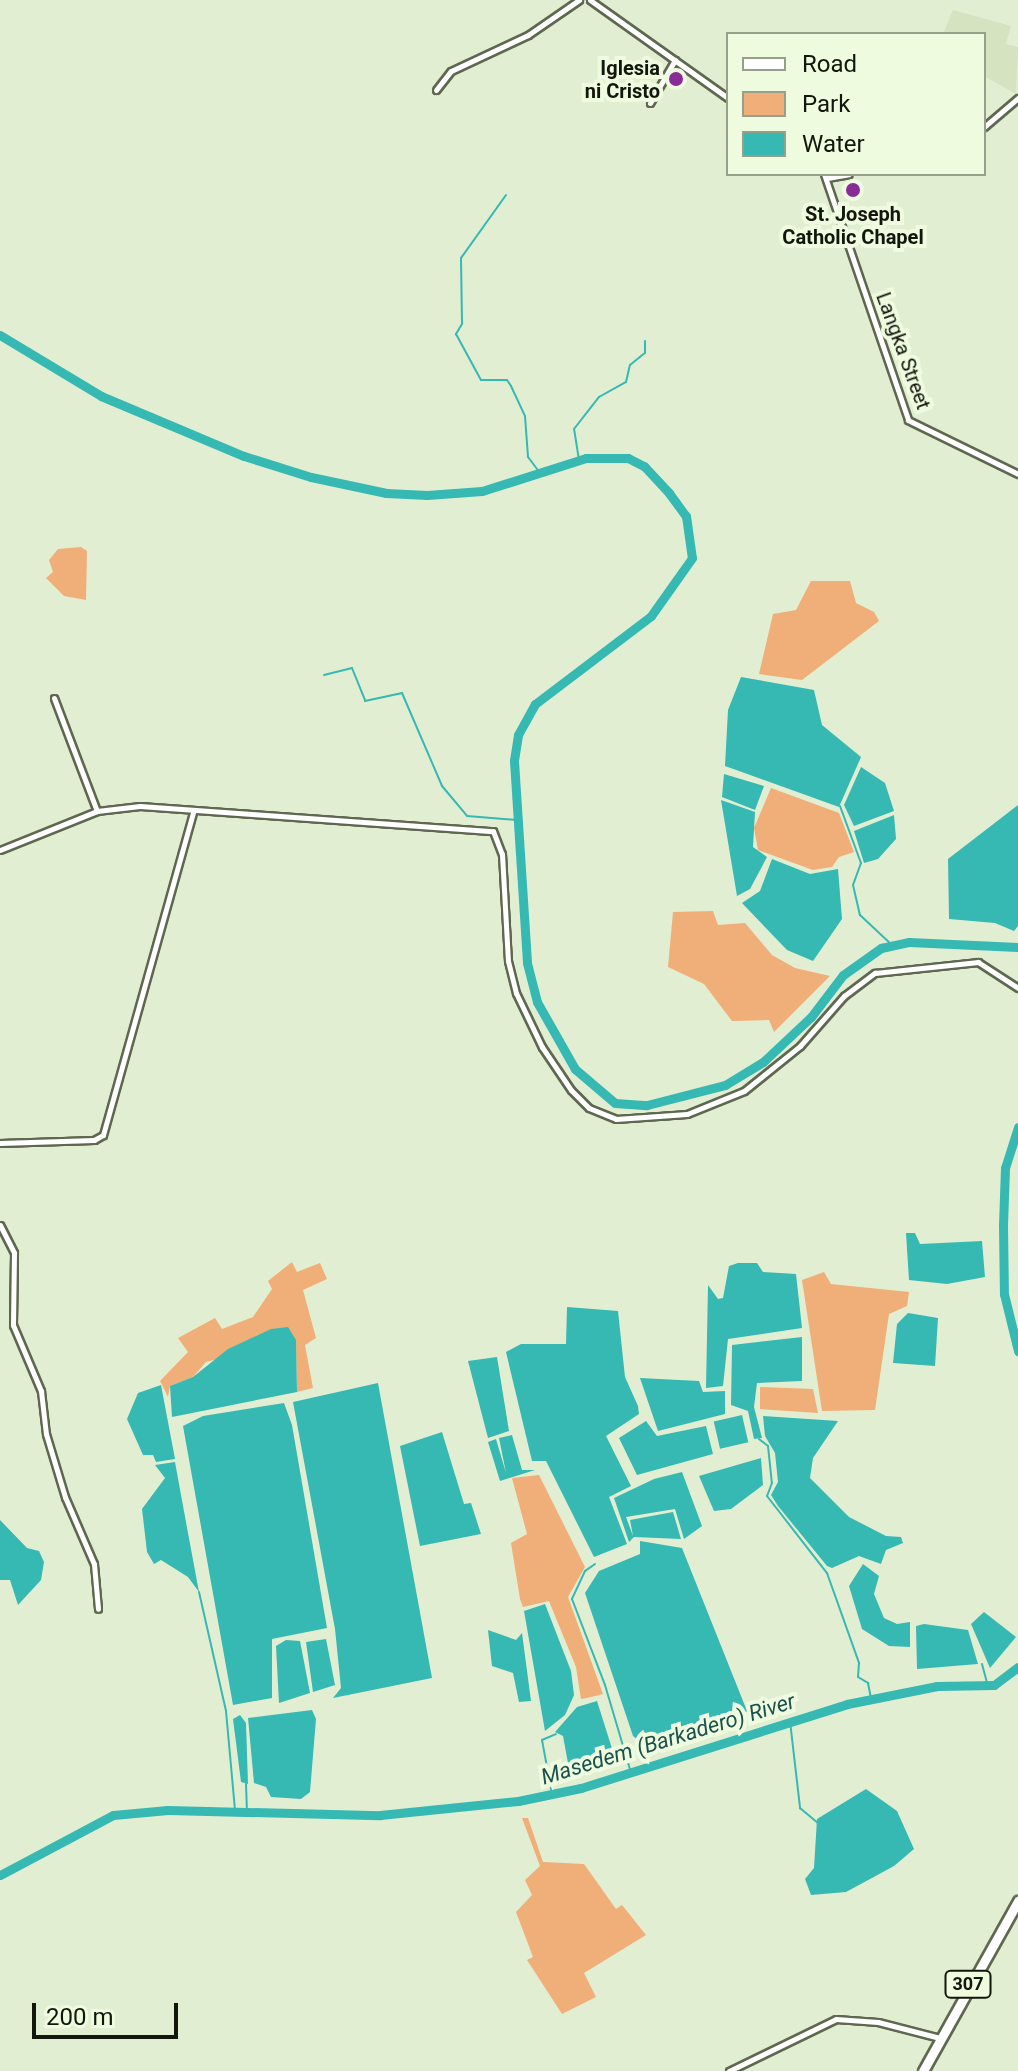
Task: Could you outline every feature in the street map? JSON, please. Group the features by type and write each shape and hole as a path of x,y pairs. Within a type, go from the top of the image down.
{"main road":[{"name":"307","path":"923,2071 1018,1901"}],"street":[{"path":"436,90 451,71 528,35 579,0"},
{"path":"590,0 726,97"},
{"path":"650,103 675,60"},
{"path":"986,125 1018,98"},
{"name":"Langka Street","path":"825,176 908,420 1018,474"},
{"path":"54,698 97,811"},
{"path":"0,850 97,811 140,806 493,831 502,854 508,961 516,993 542,1047 571,1090 589,1108 616,1119 687,1114 744,1091 800,1046 844,996 875,973 978,962 1018,988"},
{"path":"0,1143 94,1140 103,1135 193,812"},
{"path":"0,1225 14,1253 13,1325 41,1391 46,1434 65,1497 94,1564 98,1609"},
{"path":"729,2071 836,2019 894,2025 940,2038"}],"shaded area":[{"path":"953,10 1011,26 1006,44 1018,47 1016,94 986,77 986,32 944,32"}],"green space":[{"path":"81,547 87,551 86,600 64,596 46,578 53,572 49,560 58,549"},
{"path":"811,581 850,581 856,603 874,612 879,621 802,680 759,674 773,614 796,610"},
{"path":"771,788 839,813 854,852 839,857 832,867 813,870 758,850 754,828"},
{"path":"713,911 718,925 745,923 772,955 795,968 830,976 774,1032 769,1020 732,1021 704,984 668,967 673,912"},
{"path":"292,1262 297,1272 320,1263 327,1279 303,1290 316,1338 305,1345 313,1388 297,1392 296,1340 206,1362 193,1377 170,1386 168,1397 160,1381 188,1352 178,1338 215,1318 222,1329 253,1317 272,1289 268,1281"},
{"path":"824,1272 831,1284 909,1292 907,1306 889,1314 875,1410 822,1411 802,1280"},
{"path":"760,1387 813,1389 818,1413 760,1409"},
{"path":"539,1475 585,1567 568,1597 603,1694 581,1699 576,1667 549,1601 523,1607 520,1599 511,1543 527,1534 512,1478"},
{"path":"522,1818 528,1818 543,1862 584,1864 616,1909 622,1905 646,1935 584,1973 596,1997 562,2014 527,1960 533,1957 516,1912 532,1895 525,1880 540,1866"}],"water":[{"path":"741,677 814,690 822,725 861,757 839,807 725,766 728,710"},
{"path":"861,767 885,783 894,811 854,826 844,805"},
{"path":"724,774 764,786 755,810 722,797"},
{"path":"721,800 755,812 753,847 767,857 750,889 737,896"},
{"path":"1018,805 1018,926 1014,931 995,923 949,919 948,859"},
{"path":"894,815 896,839 878,859 864,863 854,831"},
{"path":"772,859 810,874 838,869 842,919 813,961 787,950 742,903 760,891"},
{"path":"906,1233 915,1233 920,1244 982,1241 985,1277 947,1284 909,1280"},
{"path":"757,1263 763,1272 796,1274 802,1328 728,1339 723,1386 706,1388 708,1285 718,1299 723,1298 729,1266"},
{"path":"567,1307 618,1311 625,1377 639,1414 606,1436 631,1486 609,1497 627,1544 594,1557 546,1461 532,1461 506,1352 521,1344 566,1344"},
{"path":"908,1313 938,1318 935,1366 893,1363 897,1324"},
{"path":"288,1327 296,1340 297,1392 172,1417 170,1386 193,1377 228,1349 271,1329"},
{"path":"802,1337 802,1381 757,1383 754,1407 762,1438 754,1439 748,1411 731,1405 732,1345"},
{"path":"497,1357 509,1431 488,1438 468,1361"},
{"path":"640,1378 699,1381 703,1392 725,1391 725,1414 658,1431"},
{"path":"378,1383 432,1678 333,1698 341,1688 335,1629 293,1402"},
{"path":"161,1385 175,1459 156,1462 153,1455 143,1455 127,1419 138,1393"},
{"path":"284,1403 292,1425 327,1628 272,1639 272,1698 233,1705 183,1426 203,1416"},
{"path":"742,1415 748,1442 720,1449 714,1422"},
{"path":"763,1416 838,1421 813,1458 810,1478 849,1517 886,1536 901,1537 903,1543 886,1550 881,1564 859,1556 832,1568 827,1566 778,1506 771,1495 778,1482 775,1453 765,1436"},
{"path":"646,1421 657,1436 706,1426 713,1454 637,1475 619,1438"},
{"path":"442,1432 464,1504 471,1503 481,1534 420,1546 400,1446"},
{"path":"512,1435 522,1470 535,1470 500,1481 488,1442 496,1439 506,1473 499,1438"},
{"path":"761,1458 763,1485 731,1509 714,1511 699,1476"},
{"path":"175,1462 199,1592 188,1577 161,1560 154,1564 147,1552 142,1509 165,1478 155,1465"},
{"path":"682,1472 702,1526 684,1539 675,1509 626,1517 633,1536 630,1520 673,1512 681,1539 634,1537 629,1542 614,1498 654,1479"},
{"path":"0,1520 27,1548 39,1551 44,1562 41,1580 18,1605 10,1580 0,1580"},
{"path":"640,1541 682,1548 747,1711 737,1720 646,1746 633,1736 585,1593 599,1571 640,1554"},
{"path":"863,1564 879,1576 874,1594 884,1618 897,1624 910,1622 910,1647 889,1646 862,1629 849,1586"},
{"path":"545,1604 571,1671 574,1695 565,1715 545,1731 524,1611"},
{"path":"984,1612 1016,1637 990,1668 971,1624"},
{"path":"924,1624 968,1630 978,1664 917,1669 916,1626"},
{"path":"488,1630 516,1640 522,1633 531,1701 519,1702 513,1673 492,1666"},
{"path":"326,1639 335,1685 313,1692 306,1642"},
{"path":"286,1640 300,1641 310,1693 279,1703 276,1646"},
{"path":"597,1701 615,1758 570,1774 563,1736 555,1732 577,1707"},
{"path":"312,1710 316,1719 310,1792 301,1799 271,1797 266,1787 254,1783 248,1718"},
{"path":"240,1715 246,1723 248,1784 241,1782 233,1719"},
{"path":"866,1789 897,1811 914,1849 894,1866 846,1892 811,1895 805,1879 814,1868 817,1819"}],"waterway":[{"path":"506,195 461,258 462,324 456,334 481,380 507,380 511,386 525,416 528,457 541,474"},
{"name":"Masedem (Barkadero) River","path":"0,335 101,396 244,456 311,477 386,493 427,495 482,491 586,458 628,458 644,466 669,493 686,516 692,558 651,616 535,704 518,735 514,761 527,963 537,1002 575,1069 615,1103 647,1105 725,1085 763,1062 811,1017 843,975 881,948 909,942 1018,947"},
{"path":"579,460 574,429 599,397 626,382 630,365 645,353 645,341"},
{"path":"324,675 352,668 365,701 402,693 442,786 467,816 517,820"},
{"path":"840,806 861,863 853,885 860,915 891,944"},
{"name":"Masedem (Barkadero) River","path":"1018,1127 1005,1168 1003,1226 1004,1294 1018,1351"},
{"path":"759,1439 768,1446 772,1483 767,1496 827,1573 859,1663 858,1677 868,1683 871,1698"},
{"path":"595,1564 585,1571 572,1599 605,1685 631,1773"},
{"path":"199,1592 226,1711 235,1810"},
{"path":"982,1664 988,1686"},
{"name":"Masedem (Barkadero) River","path":"0,1875 113,1815 168,1810 380,1815 518,1801 581,1788 847,1704 937,1686 994,1685 1018,1667"},
{"path":"790,1721 800,1808 818,1823"},
{"path":"552,1794 542,1740 556,1734"},
{"path":"246,1784 247,1812"}],"place":[{"name":"Iglesia ni Cristo","path":"676,79"},
{"name":"St. Joseph Catholic Chapel","path":"853,190"}]}
